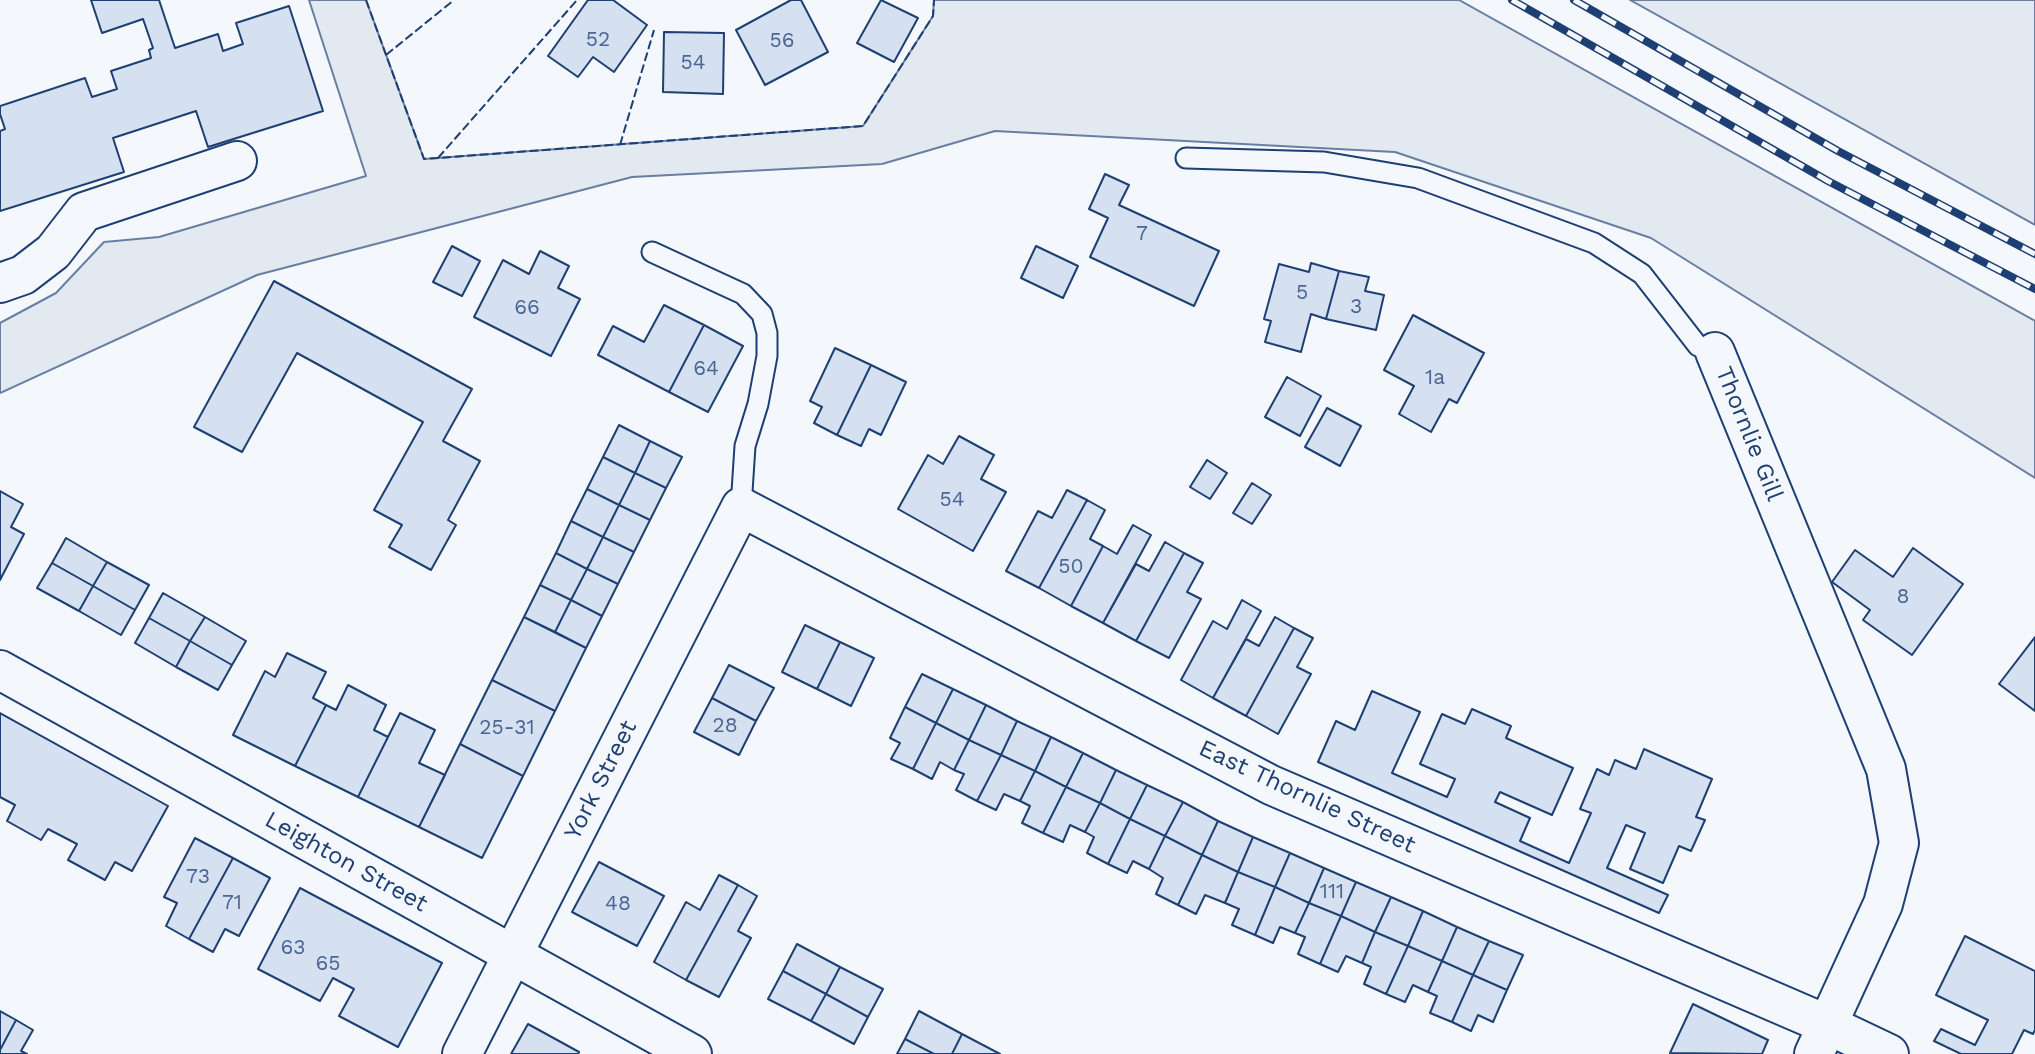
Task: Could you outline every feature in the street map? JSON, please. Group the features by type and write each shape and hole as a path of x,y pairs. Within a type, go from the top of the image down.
{"street":[{"path":"0,283 23,275 54,252 84,212 237,161"},
{"name":"Thornlie Gill","path":"1715,352 1886,769 1899,844 1883,904 1821,1040"},
{"name":"York Street","path":"462,1054 741,507"},
{"name":"East Thornlie Street","path":"741,507 1271,785 1821,1040 1889,1054"},
{"name":"Leighton Street","path":"0,670 692,1054"}],"lane":[{"name":"Thornlie Gill","path":"1186,158 1324,162 1418,178 1544,224 1594,243 1642,274 1698,346 1715,352"},
{"path":"652,252 743,294 762,314 767,333 767,356 758,404 745,446 741,507"}],"shaded area":[{"path":"309,0 366,0 424,159 863,126 933,16 934,0 1459,0 2035,321 2035,478 1651,238 1395,152 995,131 882,164 632,177 257,275 0,393 0,323 56,293 104,242 159,237 366,176"},
{"path":"1630,0 2035,0 2035,225"}],"building":[{"path":"91,0 159,0 175,48 218,34 223,51 243,44 236,23 289,6 323,111 208,147 196,111 113,138 124,172 0,211 0,131 5,129 0,106 85,78 92,97 117,89 111,71 151,58 149,50 153,48 143,19 102,33"},
{"path":"588,0 613,0 647,25 614,72 593,57 578,77 548,56"},
{"path":"791,0 801,0 828,52 765,85 736,30"},
{"path":"881,0 918,18 894,62 857,43"},
{"path":"664,32 724,33 723,94 663,92"},
{"path":"1105,174 1129,185 1119,205 1219,251 1194,306 1090,257 1108,218 1089,209"},
{"path":"452,246 480,261 462,296 433,282"},
{"path":"1036,246 1078,266 1063,298 1021,278"},
{"path":"540,251 569,266 558,288 580,299 551,356 474,317 503,260 529,274"},
{"path":"1311,263 1339,271 1326,319 1311,314 1301,352 1265,342 1271,321 1264,319 1279,264 1309,272"},
{"path":"1339,271 1369,277 1365,291 1384,295 1376,330 1326,319"},
{"path":"274,281 472,389 443,441 480,461 448,520 456,525 431,570 389,547 402,525 374,510 423,422 297,353 242,452 194,427"},
{"path":"664,305 704,325 669,392 598,355 613,326 644,342"},
{"path":"1413,315 1484,353 1457,403 1449,399 1431,432 1399,414 1414,386 1384,370"},
{"path":"704,325 743,346 708,412 669,392"},
{"path":"835,348 871,365 837,435 814,423 822,407 810,401"},
{"path":"871,365 906,382 881,435 869,429 861,446 837,435"},
{"path":"1287,377 1321,396 1300,436 1265,417"},
{"path":"1327,408 1361,426 1340,466 1305,447"},
{"path":"619,425 650,441 635,473 603,457"},
{"path":"959,436 994,455 981,479 1006,492 973,551 898,509 928,455 943,464"},
{"path":"650,441 682,457 666,488 635,473"},
{"path":"603,457 635,473 619,505 587,489"},
{"path":"1207,460 1227,473 1210,499 1190,487"},
{"path":"635,473 666,488 650,520 619,505"},
{"path":"1252,483 1271,495 1252,524 1233,513"},
{"path":"587,489 619,505 603,537 571,521"},
{"path":"1067,490 1087,500 1039,588 1006,571 1038,511 1052,518"},
{"path":"0,491 23,504 11,527 24,534 0,580"},
{"path":"1087,500 1105,510 1090,539 1103,546 1071,606 1039,588"},
{"path":"619,505 650,520 634,552 603,537"},
{"path":"571,521 603,537 587,569 556,553"},
{"path":"1133,525 1151,535 1103,623 1071,606 1103,546 1117,554"},
{"path":"603,537 634,552 618,584 587,569"},
{"path":"66,538 107,562 93,586 52,563"},
{"path":"1165,542 1184,553 1136,641 1103,623 1136,564 1149,571"},
{"path":"1913,548 1963,584 1912,655 1863,620 1870,610 1832,582 1855,550 1893,577"},
{"path":"556,553 587,569 571,600 540,585"},
{"path":"1184,553 1203,563 1187,592 1201,599 1169,658 1136,641"},
{"path":"107,562 149,585 135,610 93,586"},
{"path":"52,563 93,586 79,611 37,588"},
{"path":"587,569 618,584 602,616 571,600"},
{"path":"540,585 571,600 555,632 524,617"},
{"path":"93,586 135,610 121,635 79,611"},
{"path":"163,593 205,617 190,641 149,618"},
{"path":"571,600 602,616 586,648 555,632"},
{"path":"1242,600 1261,611 1213,698 1181,680 1213,621 1227,629"},
{"path":"205,617 246,641 232,665 190,641"},
{"path":"524,617 586,648 555,711 492,680"},
{"path":"1275,617 1294,628 1246,716 1213,698 1246,639 1259,646"},
{"path":"149,618 190,641 176,667 135,643"},
{"path":"805,625 840,642 817,689 782,672"},
{"path":"1294,628 1313,638 1297,667 1311,674 1278,734 1246,716"},
{"path":"2035,637 2035,711 1999,684"},
{"path":"190,641 232,665 218,690 176,667"},
{"path":"840,642 874,658 851,706 817,689"},
{"path":"287,653 326,672 313,698 326,705 295,766 233,735 265,671 275,677"},
{"path":"729,665 774,688 756,721 712,698"},
{"path":"922,674 953,689 936,723 905,707"},
{"path":"492,680 555,711 523,776 460,744"},
{"path":"348,685 386,705 374,730 388,737 358,797 295,766 326,705 336,710"},
{"path":"953,689 986,705 969,740 936,723"},
{"path":"1372,691 1420,712 1392,773 1447,797 1455,779 1420,764 1442,714 1465,724 1472,709 1511,726 1506,738 1573,768 1552,815 1500,792 1495,802 1530,818 1520,841 1569,863 1591,813 1580,809 1597,769 1609,775 1615,760 1636,769 1644,749 1712,779 1696,817 1705,820 1691,851 1679,846 1663,883 1630,869 1645,833 1626,825 1607,868 1668,895 1659,913 1318,762 1336,721 1355,730"},
{"path":"712,698 756,721 739,755 694,732"},
{"path":"986,705 1017,721 1001,755 969,740"},
{"path":"905,707 936,723 913,769 891,759 900,743 890,738"},
{"path":"0,713 168,806 132,871 115,862 105,880 68,860 77,844 48,829 41,840 7,821 15,805 0,797"},
{"path":"400,713 435,730 419,763 445,775 419,827 358,797"},
{"path":"1017,721 1051,737 1035,771 1001,755"},
{"path":"936,723 969,740 954,770 940,762 932,779 913,769"},
{"path":"1051,737 1083,753 1066,787 1035,771"},
{"path":"969,740 1001,755 977,801 956,790 964,774 954,770"},
{"path":"460,744 523,776 482,858 419,827"},
{"path":"1083,753 1116,770 1100,803 1066,787"},
{"path":"1001,755 1035,771 1020,801 1004,794 996,810 977,801"},
{"path":"1116,770 1147,785 1130,819 1100,803"},
{"path":"1035,771 1066,787 1043,833 1022,823 1030,806 1020,801"},
{"path":"1147,785 1183,802 1165,836 1130,819"},
{"path":"1066,787 1100,803 1085,832 1070,825 1063,842 1043,833"},
{"path":"1183,802 1218,821 1202,855 1165,836"},
{"path":"1100,803 1130,819 1108,864 1087,853 1094,837 1085,832"},
{"path":"1130,819 1165,836 1149,869 1133,861 1127,873 1108,864"},
{"path":"1218,821 1253,837 1238,872 1202,855"},
{"path":"1165,836 1202,855 1178,905 1156,894 1163,878 1149,869"},
{"path":"1253,837 1290,853 1275,887 1238,872"},
{"path":"195,838 233,858 189,939 166,926 177,903 164,897"},
{"path":"1290,853 1324,868 1309,903 1275,887"},
{"path":"1202,855 1238,872 1225,903 1205,895 1196,914 1178,905"},
{"path":"233,858 270,878 239,936 225,929 213,952 189,939"},
{"path":"599,862 664,896 637,946 572,912"},
{"path":"1324,868 1356,882 1341,916 1309,903"},
{"path":"1238,872 1275,887 1255,935 1232,925 1239,909 1225,903"},
{"path":"719,875 738,885 686,980 654,962 686,902 700,910"},
{"path":"1356,882 1391,897 1375,932 1341,916"},
{"path":"738,885 757,896 738,931 751,938 719,997 686,980"},
{"path":"1275,887 1309,903 1295,933 1280,927 1273,943 1255,935"},
{"path":"300,888 442,963 398,1047 339,1016 354,989 333,978 320,1001 258,969"},
{"path":"1391,897 1423,911 1408,946 1375,932"},
{"path":"1309,903 1341,916 1320,964 1298,954 1305,937 1295,933"},
{"path":"1423,911 1457,927 1442,961 1408,946"},
{"path":"1341,916 1375,932 1362,963 1346,956 1338,972 1320,964"},
{"path":"1457,927 1489,941 1473,975 1442,961"},
{"path":"1375,932 1408,946 1386,994 1364,984 1371,967 1362,963"},
{"path":"1965,936 2035,971 2035,1030 2033,1034 2024,1030 2012,1054 1961,1054 1934,1041 1941,1029 1975,1045 1988,1020 1936,995"},
{"path":"1489,941 1523,955 1507,990 1473,975"},
{"path":"797,944 840,967 826,994 783,971"},
{"path":"1408,946 1442,961 1428,992 1413,985 1405,1002 1386,994"},
{"path":"1442,961 1473,975 1452,1022 1430,1013 1437,996 1428,992"},
{"path":"840,967 883,989 868,1017 826,994"},
{"path":"783,971 826,994 811,1021 768,999"},
{"path":"1473,975 1507,990 1493,1022 1478,1015 1471,1031 1452,1022"},
{"path":"826,994 868,1017 854,1044 811,1021"},
{"path":"1693,1004 1768,1040 1762,1054 1670,1053"},
{"path":"0,1011 16,1020 0,1050"},
{"path":"919,1011 962,1034 952,1054 934,1054 905,1039"},
{"path":"16,1020 33,1030 21,1051 27,1054 0,1054 0,1050"},
{"path":"528,1024 579,1052 578,1054 511,1054"},
{"path":"962,1034 1000,1054 952,1054"},
{"path":"905,1039 934,1054 897,1054"}],"railway":[{"path":"1512,0 1828,181 2035,289"},
{"path":"1574,0 1838,151 2035,254"}],"fence":[{"path":"366,0 424,159 863,126 933,16 934,0"},
{"path":"386,55 454,0"},
{"path":"438,158 577,0"},
{"path":"620,145 654,30"}]}
